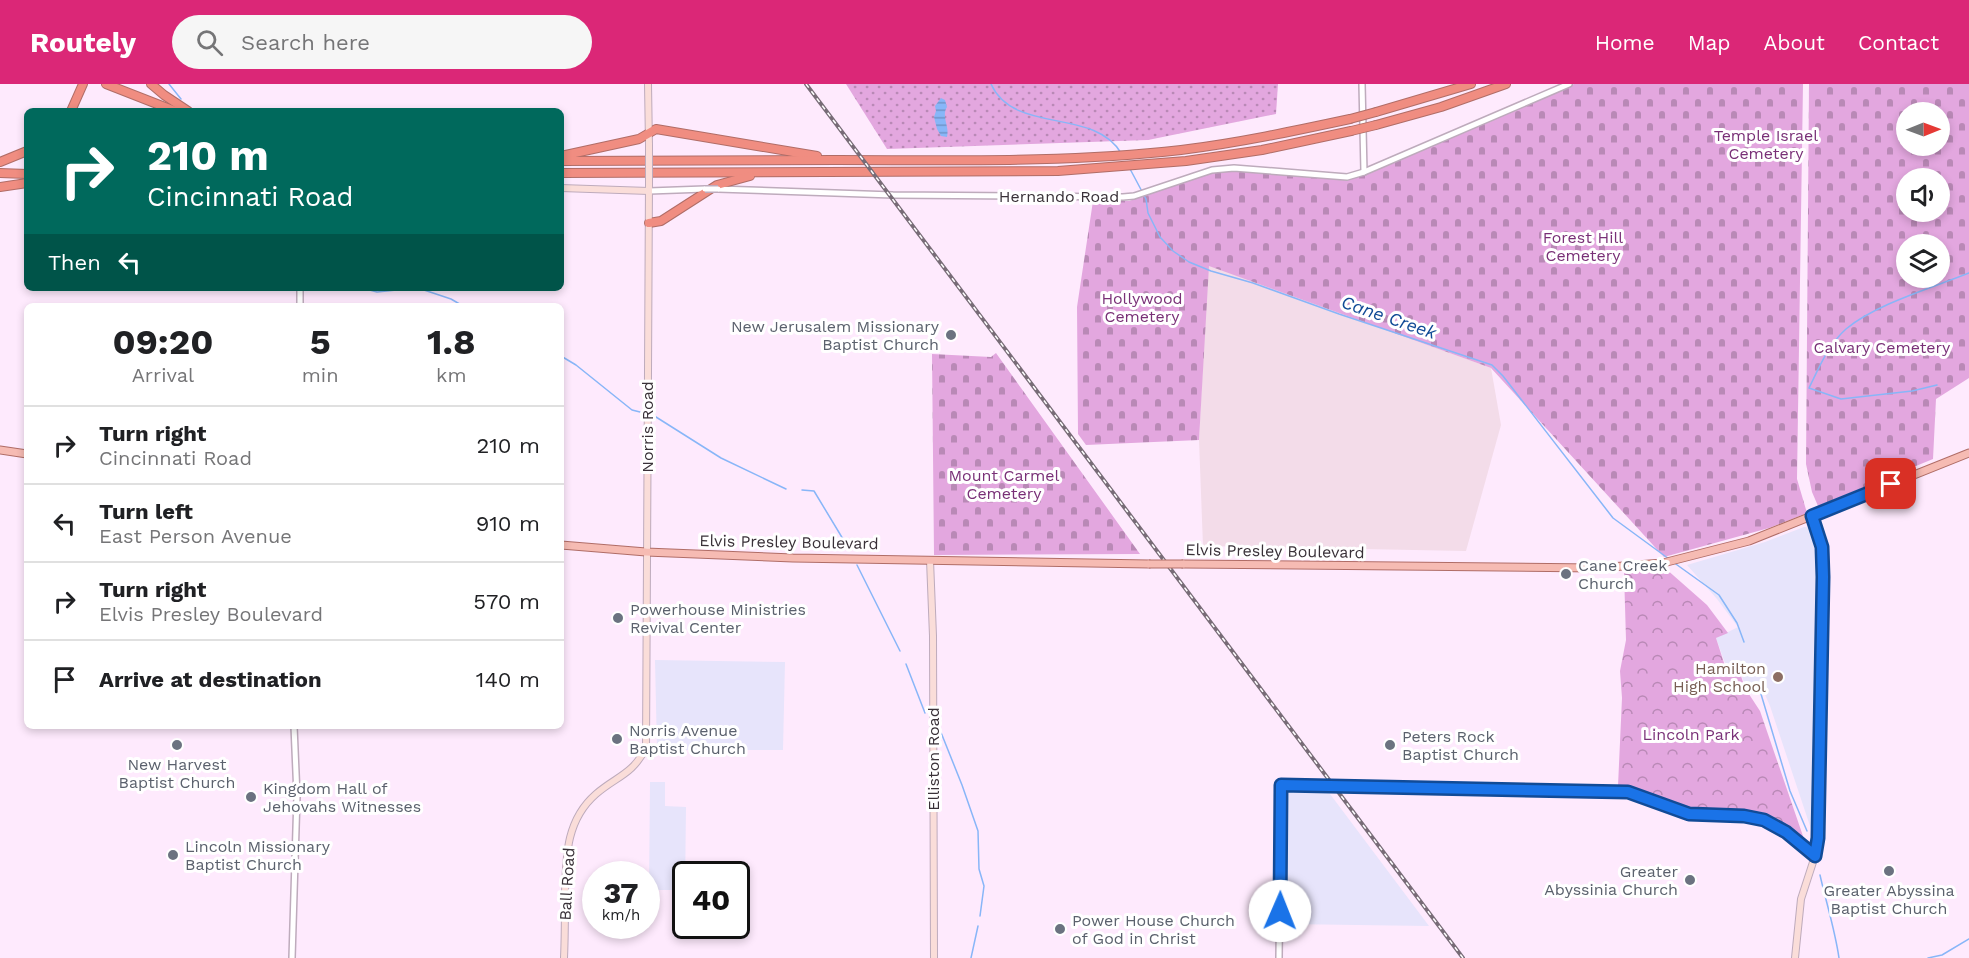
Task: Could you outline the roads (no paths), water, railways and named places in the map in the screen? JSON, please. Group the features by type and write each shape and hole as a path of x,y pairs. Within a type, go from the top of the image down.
{"highway":[{"path":"72,108 83,84"},
{"path":"106,84 167,108"},
{"path":"151,84 184,108"},
{"path":"564,161 1030,159 1133,155 1244,141 1350,119 1471,84"},
{"path":"564,173 1058,171 1186,161 1262,150 1352,131 1441,106 1506,84"},
{"path":"564,155 639,139 656,129 840,160"},
{"path":"0,162 24,152"},
{"path":"649,223 661,221 717,185 767,172"},
{"path":"0,173 24,174"},
{"path":"0,188 24,184"}],"main road":[{"name":"Norris Road","path":"635,766 646,748 648,84"},
{"name":"Hernando Road","path":"564,188 649,191"},
{"path":"0,450 24,454"},
{"name":"Elvis Presley Boulevard","path":"564,545 646,552 811,558 1597,568 1663,563 1749,541 1969,453"},
{"path":"1795,958 1801,899 1815,856 1818,838 1823,577 1822,547 1812,516"},
{"name":"Elliston Road","path":"930,560 933,636 934,958"},
{"name":"Ball Road","path":"564,958 566,857 572,830 582,810 596,794 635,766"}],"street":[{"path":"1362,84 1364,172"},
{"name":"Hernando Road","path":"649,191 717,189 893,195 1134,196 1212,170 1234,168 1347,177 1364,172 1569,84"},
{"path":"292,958 297,796 294,729"},
{"path":"1279,958 1281,785 1628,792 1689,814 1744,816 1764,820 1786,832 1815,856"}],"water":[{"path":"941,98 945,100 947,107 945,114 947,137 941,136 934,117 935,106"}],"waterway":[{"path":"169,84 181,99"},
{"name":"Cane Creek","path":"991,84 1002,100 1017,110 1093,130 1109,139 1121,153"},
{"name":"Cane Creek","path":"1129,167 1146,199 1148,213 1160,237 1173,251 1189,262 1492,365 1503,376 1613,518 1669,559"},
{"path":"1937,385 1912,391 1841,399 1809,388 1834,342 1858,320 1888,304 1969,273"},
{"path":"373,291 387,291"},
{"path":"427,291 458,303"},
{"path":"564,358 632,410 640,412"},
{"path":"656,417 721,458 786,489"},
{"path":"802,490 814,491 849,549"},
{"name":"Cane Creek","path":"1673,562 1719,595 1737,623 1744,642"},
{"path":"857,565 900,651"},
{"path":"906,664 925,713"},
{"name":"Cane Creek","path":"1758,684 1790,791 1807,831"},
{"path":"940,730 978,831 979,869 984,886 980,916"},
{"name":"Cane Creek","path":"1820,875 1839,958"},
{"path":"971,958 978,926"},
{"name":"Cane Creek","path":"1928,958 1942,955 1969,939"}],"railway":[{"path":"806,84 1463,958"}],"place":[{"name":"New Jerusalem Missionary Baptist Church","path":"951,335"},
{"name":"Cane Creek Church","path":"1566,574"},
{"name":"Powerhouse Ministries Revival Center","path":"618,618"},
{"name":"Hamilton High School","path":"1778,677"},
{"name":"Norris Avenue Baptist Church","path":"617,739"},
{"name":"New Harvest Baptist Church","path":"177,745"},
{"name":"Peters Rock Baptist Church","path":"1390,745"},
{"name":"Kingdom Hall of Jehovahs Witnesses","path":"251,797"},
{"name":"Lincoln Missionary Baptist Church","path":"173,855"},
{"name":"Greater Abyssina Baptist Church","path":"1889,871"},
{"name":"Greater Abyssinia Church","path":"1690,880"},
{"name":"Power House Church of God in Christ","path":"1060,929"}],"park label":[{"name":"Temple Israel Cemetery","path":"1766,144"},
{"name":"Forest Hill Cemetery","path":"1583,246"},
{"name":"Hollywood Cemetery","path":"1142,307"},
{"name":"Calvary Cemetery","path":"1882,347"},
{"name":"Mount Carmel Cemetery","path":"1004,484"},
{"name":"Lincoln Park","path":"1691,734"}]}
